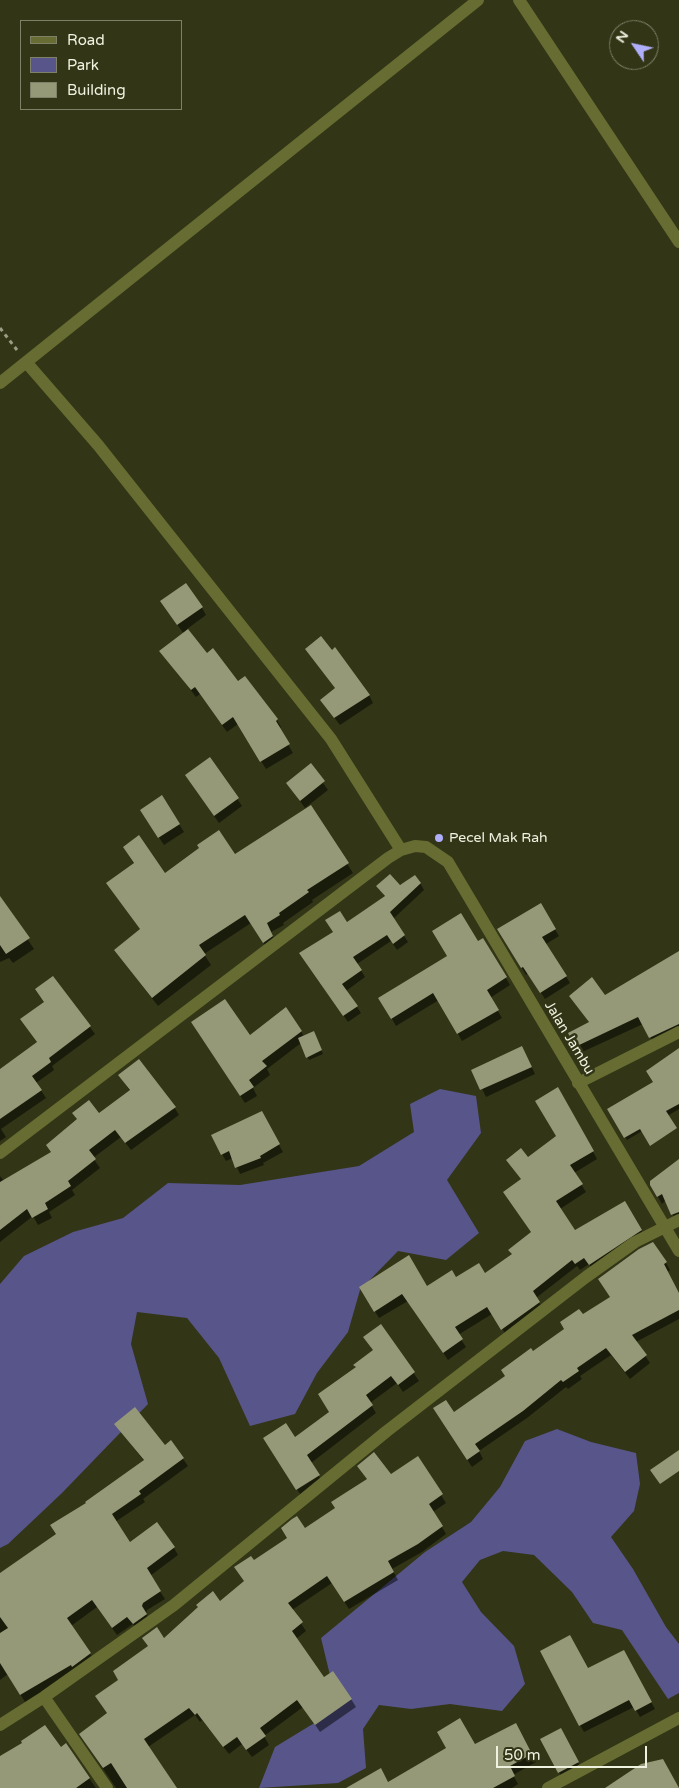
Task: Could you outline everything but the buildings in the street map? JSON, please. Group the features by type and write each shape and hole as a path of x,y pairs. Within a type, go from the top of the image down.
{"street":[{"path":"0,383 478,0"},
{"path":"519,0 679,242"},
{"path":"0,1153 400,850 331,739 111,460 26,362"},
{"name":"Jalan Jambu","path":"400,850 415,846 426,847 448,862 679,1251"},
{"path":"578,1083 679,1032"},
{"path":"0,1725 44,1697 174,1605 387,1431 564,1293 635,1242 679,1220"},
{"path":"44,1697 107,1788"},
{"path":"548,1788 679,1718"}],"path":[{"path":"0,328 26,362"}],"green space":[{"path":"440,1089 476,1096 481,1133 447,1180 479,1233 446,1260 398,1251 360,1290 348,1332 317,1373 295,1414 250,1426 219,1358 187,1318 137,1312 131,1344 148,1404 62,1493 8,1544 0,1548 0,1284 24,1256 73,1232 123,1218 168,1183 240,1185 359,1166 414,1132 410,1104"},
{"path":"557,1429 591,1442 636,1453 640,1484 634,1511 611,1537 633,1569 666,1627 679,1644 679,1693 668,1699 622,1630 593,1623 572,1592 534,1555 503,1551 480,1560 462,1582 481,1612 514,1646 525,1684 502,1711 450,1704 411,1709 379,1705 363,1729 366,1768 338,1783 259,1788 275,1747 316,1722 334,1692 321,1638 425,1552 471,1522 500,1487 525,1441"}],"place":[{"name":"Pecel Mak Rah","path":"439,838"}]}
